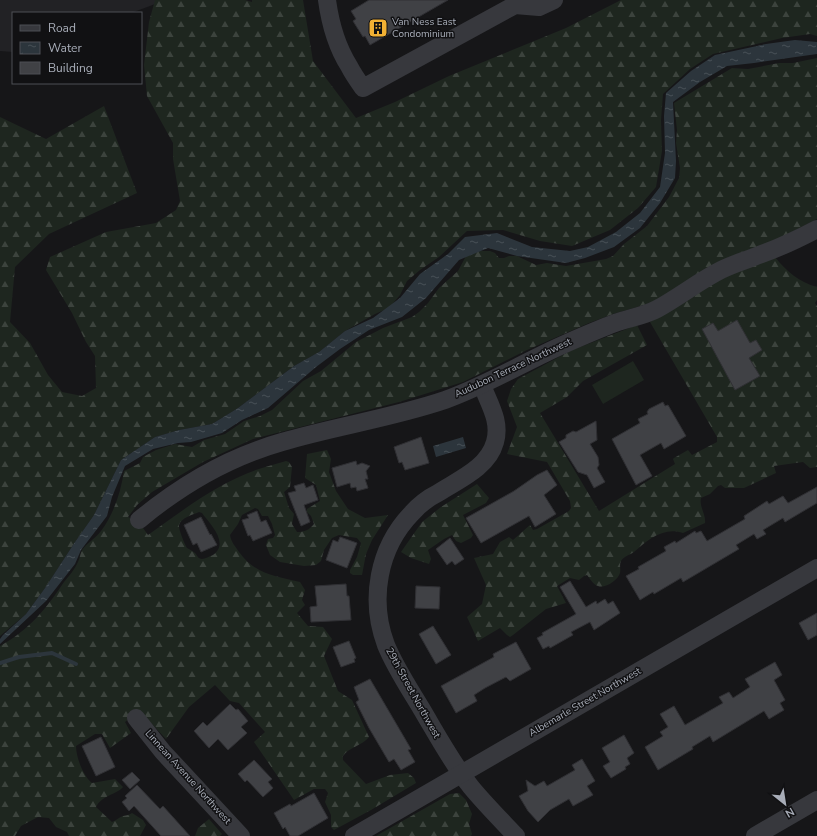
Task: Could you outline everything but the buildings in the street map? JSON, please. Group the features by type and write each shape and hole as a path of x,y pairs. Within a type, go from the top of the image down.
{"street":[{"path":"327,0 338,42 348,66 363,88 515,6 539,7 554,0"},
{"name":"Audubon Terrace Northwest","path":"139,520 187,484 242,456 281,442 426,406 482,385 567,343 607,326 656,310 704,279 723,269 782,246 817,229"},
{"name":"29th Street Northwest","path":"482,385 496,418 497,433 493,449 481,464 463,478 426,500 401,526 387,551 380,574 377,594 380,623 389,651 417,702 449,756 471,787 516,836"},
{"name":"Albemarle Street Northwest","path":"354,836 817,568"},
{"name":"Linnean Avenue Northwest","path":"136,718 177,768 241,836"},
{"path":"755,836 817,800"}],"shaded area":[{"path":"0,0 166,0 134,12 12,12 12,52 0,51"}],"green space":[{"path":"155,0 245,0 252,2 252,0 303,0 313,61 356,118 395,102 449,76 566,28 621,0 817,0 817,36 810,34 782,38 713,54 690,69 663,94 661,120 662,151 656,187 638,208 610,230 572,246 540,241 503,230 467,231 439,257 407,281 400,295 389,308 345,331 319,352 294,366 238,408 212,424 179,430 155,437 121,460 94,515 45,588 26,614 0,636 0,117 46,139 104,106 137,193 49,234 15,267 10,322 30,343 48,375 62,392 82,396 96,388 95,356 86,342 72,313 46,270 50,257 106,232 156,223 176,210 180,201 173,159 173,143 147,96 144,65 149,22"},
{"path":"817,58 817,219 654,302 589,323 527,350 463,382 399,402 253,439 203,462 152,492 137,505 128,517 145,524 143,528 148,535 215,489 259,469 286,461 289,462 292,467 290,487 284,492 289,508 294,514 292,524 297,532 305,531 314,524 311,516 307,512 307,509 320,501 316,485 305,478 307,454 327,450 331,459 329,472 336,491 348,509 365,518 388,515 372,540 366,554 362,575 353,575 350,573 361,543 357,538 339,535 332,538 324,550 321,561 316,565 304,566 280,562 270,555 266,545 268,539 273,538 275,535 268,516 262,516 258,509 255,508 242,515 238,524 230,535 232,542 239,552 258,570 273,576 300,582 305,590 302,600 305,605 297,613 308,626 323,627 332,639 324,656 338,691 352,700 369,737 346,753 343,756 343,760 366,784 390,775 408,773 414,778 416,783 334,830 331,827 331,815 325,802 328,793 325,789 314,789 294,800 254,742 265,732 239,703 230,701 215,685 189,707 166,739 139,710 125,722 131,733 110,748 102,734 95,734 76,746 77,755 81,766 86,776 92,783 115,779 123,787 102,800 96,807 112,822 132,813 143,820 146,825 140,836 69,836 67,832 56,827 49,818 38,817 21,826 15,836 0,836 0,646 28,626 44,610 74,570 82,550 99,534 110,517 119,494 124,471 140,463 143,457 156,450 175,444 192,447 204,440 225,434 244,421 272,410 303,381 321,371 356,342 383,328 412,317 419,312 439,288 458,271 466,256 474,251 490,251 495,253 499,258 517,256 536,265 547,263 566,266 606,259 613,256 624,244 647,226 669,197 679,178 680,168 676,143 677,130 674,103 732,68 748,69 779,63 793,63","holes":["199,512 202,513 217,534 220,545 218,550 213,555 202,559 187,548 179,527 180,523 184,519"]},
{"path":"775,257 794,276 817,287 817,300 815,303 817,306 817,467 810,468 803,462 774,466 776,473 744,488 725,488 721,485 718,486 710,494 701,498 705,523 683,533 669,531 656,535 634,552 622,559 620,562 619,576 608,585 601,587 592,582 587,575 579,580 570,578 557,586 566,603 546,609 510,637 500,628 478,641 467,617 482,604 486,585 474,558 493,554 500,542 509,537 513,540 530,525 533,530 537,529 569,511 571,508 570,501 547,462 507,454 517,427 507,401 511,389 518,379 570,351 637,325 647,345 583,381 567,397 540,413 599,511 675,464 674,458 688,450 692,455 717,442 717,437 650,322 720,278"},
{"path":"633,361 644,380 603,404 592,385"},
{"path":"477,484 489,498 486,503 463,515 473,535 471,538 461,543 456,541 452,535 444,539 428,550 431,559 429,564 411,558 401,552 422,522 441,507"},
{"path":"459,793 466,800 472,814 469,824 472,834 471,836 376,836 450,794"},
{"path":"209,819 222,834 220,836 195,836 198,828"}],"water":[{"path":"795,40 817,42 817,54 727,66 700,82 673,102 676,161 675,178 660,203 640,228 614,247 585,258 566,263 517,256 488,248 459,260 426,298 402,317 369,330 340,349 316,367 268,408 242,420 222,433 191,442 178,443 153,449 125,466 112,497 107,516 81,550 75,564 46,601 0,644 0,639 3,635 26,614 45,588 94,515 121,460 155,437 179,430 212,424 238,408 294,366 319,352 345,331 373,318 400,298 420,274 448,254 465,237 497,233 532,247 570,251 588,247 616,232 640,213 660,187 665,153 664,116 666,93 691,71 715,55 766,44"},
{"path":"463,437 466,448 436,457 433,446"}],"waterway":[{"path":"0,663 19,657 52,653 76,664"}],"place":[{"name":"Van Ness East Condominium","path":"378,28"}]}
